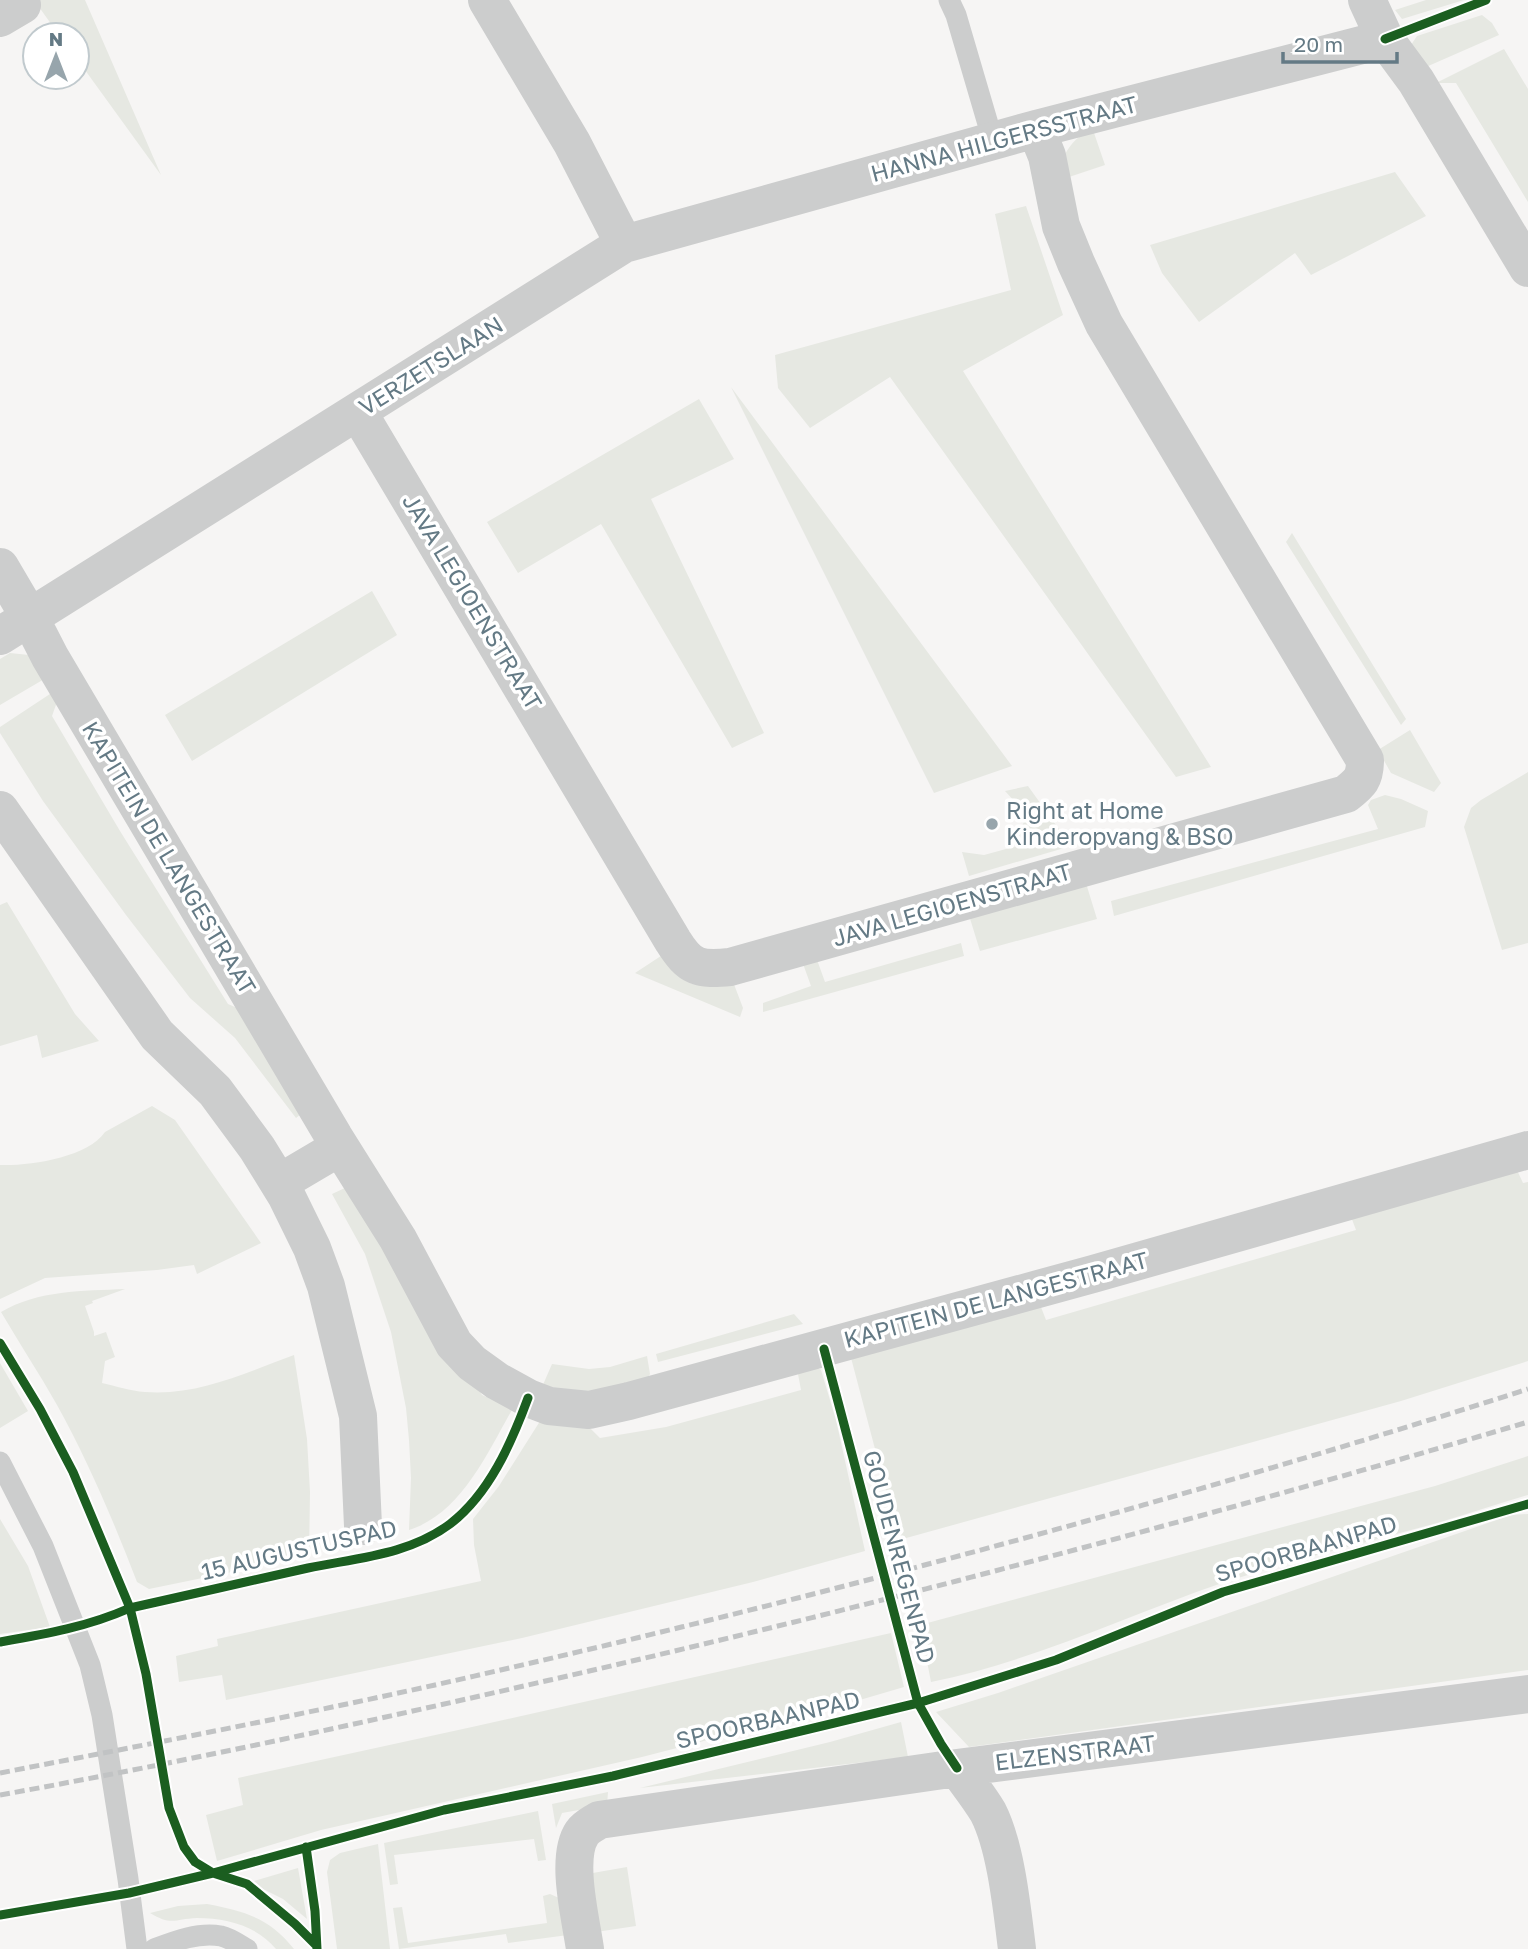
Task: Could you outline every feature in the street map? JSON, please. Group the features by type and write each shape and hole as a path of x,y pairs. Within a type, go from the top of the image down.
{"street":[{"path":"486,0 572,144 624,244"},
{"path":"1367,0 1385,38 1416,81 1528,268"},
{"name":"HANNA HILGERSSTRAAT","path":"624,244 1036,129 1385,38"},
{"name":"JAVA LEGIOENSTRAAT","path":"358,412 679,950 684,958 697,966 711,969 730,967 1346,794 1359,784 1365,773 1365,760 1104,324 1061,226 1047,156 1036,129"},
{"name":"VERZETSLAAN","path":"15,627 624,244"},
{"name":"KAPITEIN DE LANGESTRAAT","path":"0,567 15,627 50,657 340,1147 398,1239 454,1344 472,1363 528,1398 549,1406 589,1410 659,1394 1528,1150"},
{"path":"0,810 157,1035 215,1091 257,1148 312,1248 341,1340 358,1416 363,1526"},
{"path":"279,1184 340,1147"},
{"name":"ELZENSTRAAT","path":"585,1949 573,1862 576,1845 583,1830 599,1820 957,1768 1528,1694"},
{"path":"957,1768 988,1812 998,1838 1017,1949"}],"lane":[{"path":"949,0 956,15 993,141"},
{"path":"0,1462 43,1546 90,1665 102,1715 137,1949"},
{"path":"154,1949 198,1936 223,1937 247,1949"}],"shaded area":[{"path":"34,0 85,0 161,175 91,78 91,21 49,21"},
{"path":"1426,0 1464,0 1402,19 1395,10"},
{"path":"1482,15 1492,23 1499,35 1426,67 1411,45 1417,36"},
{"path":"1504,49 1528,89 1528,202 1456,83 1436,83"},
{"path":"1093,130 1105,165 1069,177 1064,156 1076,140"},
{"path":"1395,172 1426,216 1311,275 1295,253 1199,322 1162,273 1150,245"},
{"path":"1026,206 1063,315 963,371 1211,767 1176,777 890,377 810,428 778,388 775,355 1011,290 995,214"},
{"path":"731,387 1012,766 934,793"},
{"path":"699,399 734,459 651,499 764,733 732,748 601,524 518,573 487,522"},
{"path":"1292,533 1406,719 1401,725 1286,542"},
{"path":"372,591 397,635 192,761 165,715"},
{"path":"10,653 29,655 46,678 0,705 0,659"},
{"path":"53,692 57,702 52,716 228,1004 244,1011 305,1111 296,1118 235,1038 190,998 126,915 43,801 0,733 0,727"},
{"path":"1410,730 1441,783 1434,792 1391,773 1378,750"},
{"path":"1528,772 1528,943 1502,950 1464,827 1471,808"},
{"path":"1028,786 1071,846 969,876 962,852 984,855 1017,846 1026,814 1005,791"},
{"path":"1385,795 1428,811 1425,827 1114,916 1111,901 1378,829 1368,805 1371,800"},
{"path":"1085,880 1097,919 980,951 968,912"},
{"path":"7,902 75,1014 99,1041 42,1058 37,1035 0,1046 0,905"},
{"path":"961,943 964,956 763,1012 763,1003 811,986 802,961 816,957 825,982"},
{"path":"664,954 679,974 692,984 708,985 732,979 743,1008 740,1017 635,973"},
{"path":"152,1106 175,1120 261,1243 197,1274 194,1265 45,1278 0,1299 0,1165 42,1162 72,1154"},
{"path":"1516,1168 1523,1183 1528,1182 1528,1361 1401,1401 899,1540 850,1354 1039,1302 1046,1320 1356,1230 1350,1214"},
{"path":"347,1187 482,1395 513,1408 483,1462 458,1496 427,1522 409,1530 411,1478 406,1408 391,1332 365,1254 332,1194"},
{"path":"125,1289 85,1306 94,1336 106,1332 115,1357 105,1361 102,1383 145,1392 184,1390 221,1382 294,1355 307,1439 309,1556 149,1589 137,1582 110,1514 79,1448 50,1393 1,1312 30,1299 45,1296 77,1291"},
{"path":"794,1314 803,1324 658,1362 656,1354"},
{"path":"647,1356 650,1374 644,1385 602,1394 542,1387 552,1364 589,1369 610,1367"},
{"path":"0,1363 28,1411 0,1428"},
{"path":"811,1364 821,1370 836,1420 865,1551 753,1582 522,1638 226,1700 222,1675 179,1682 176,1656 218,1646 217,1639 481,1581 474,1545 473,1519 499,1486 542,1418 585,1423 600,1438 666,1427 801,1390 798,1374"},
{"path":"1528,1456 1528,1495 1222,1583 1042,1651 931,1682 920,1625 1435,1486"},
{"path":"1528,1514 1528,1670 969,1747 936,1712 998,1693 1511,1515"},
{"path":"0,1519 28,1566 50,1627 0,1634"},
{"path":"891,1633 904,1687 642,1757 321,1830 217,1861 206,1815 243,1805 238,1778"},
{"path":"901,1722 908,1757 640,1788 830,1742"},
{"path":"608,1792 607,1805 562,1813 556,1828 552,1804"},
{"path":"538,1811 546,1860 538,1861 534,1839 394,1855 398,1884 390,1885 384,1843"},
{"path":"378,1844 390,1949 337,1949 327,1872 330,1860 340,1853"},
{"path":"627,1867 636,1926 596,1932 587,1874"},
{"path":"298,1868 307,1919 283,1899 254,1881"},
{"path":"550,1894 559,1898 568,1935 508,1943 506,1934 399,1949 393,1908 402,1907 408,1943 547,1923 543,1896"},
{"path":"207,1904 233,1910 266,1923 294,1949 276,1949 260,1934 230,1922 197,1918 168,1921 150,1913 178,1906"}],"railway":[{"path":"0,1773 381,1697 710,1620 1121,1511 1528,1389"},
{"path":"0,1795 344,1726 796,1622 1163,1526 1528,1422"}],"cycle path":[{"path":"1385,39 1486,0"},
{"path":"0,1343 40,1409 73,1472 130,1608 146,1674 169,1808 184,1847 195,1862 213,1873 247,1884 316,1945"},
{"name":"GOUDENREGENPAD","path":"824,1349 918,1703 957,1768"},
{"name":"15 AUGUSTUSPAD","path":"0,1642 82,1625 130,1608 382,1554 417,1543 450,1524 476,1498 506,1450 528,1398"},
{"name":"SPOORBAANPAD","path":"0,1915 129,1893 444,1810 613,1776 918,1703 1056,1660 1223,1592 1528,1504"},
{"path":"306,1847 317,1949"}],"place":[{"name":"Right at Home Kinderopvang & BSO","path":"992,824"}]}
